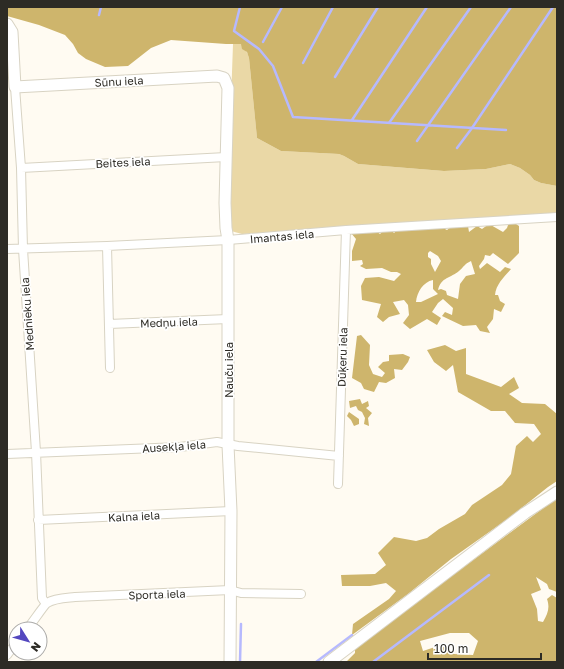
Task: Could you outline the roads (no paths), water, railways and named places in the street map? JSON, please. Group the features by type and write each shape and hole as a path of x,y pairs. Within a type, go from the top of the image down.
{"street":[{"name":"Mednieku iela","path":"7,24 12,32 23,249 36,452 42,598 46,604"},
{"name":"Sūnu iela","path":"15,87 216,76 224,78"},
{"name":"Nauču iela","path":"224,78 228,88 226,228 228,240 228,445 231,511 230,662"},
{"name":"Beites iela","path":"20,168 226,157"},
{"name":"Imantas iela","path":"7,249 228,240 346,230 557,217"},
{"name":"Dūķeru iela","path":"338,484 346,230"},
{"path":"107,246 110,368"},
{"name":"Medņu iela","path":"109,324 228,319"},
{"name":"Ausekļa iela","path":"7,454 180,447 217,442 228,445 339,456"},
{"path":"329,662 497,536 525,513 557,492"},
{"name":"Kalna iela","path":"38,520 231,511"},
{"name":"Sporta iela","path":"46,604 56,599 75,597 230,590 241,594 301,594"},
{"path":"33,621 46,604"}],"waterway":[{"path":"99,15 101,7"},
{"path":"240,7 234,31 259,49 273,66 293,117 506,130"},
{"path":"263,42 282,7"},
{"path":"303,63 333,7"},
{"path":"335,77 378,7"},
{"path":"352,120 427,7"},
{"path":"389,123 471,7"},
{"path":"417,141 511,7"},
{"path":"457,148 553,7"},
{"path":"373,662 489,575"},
{"path":"240,662 241,624"},
{"path":"316,662 352,635"}]}
